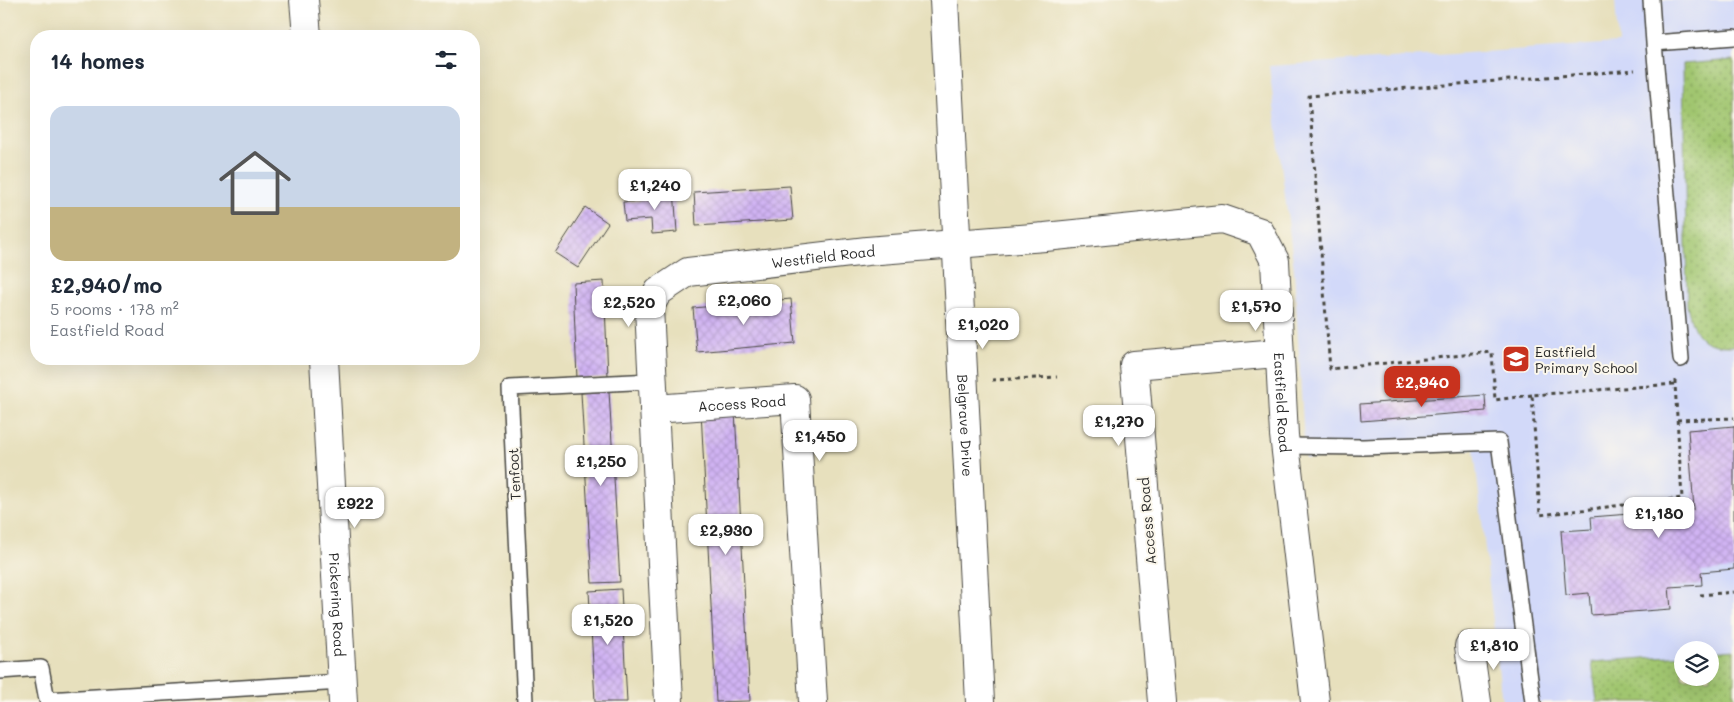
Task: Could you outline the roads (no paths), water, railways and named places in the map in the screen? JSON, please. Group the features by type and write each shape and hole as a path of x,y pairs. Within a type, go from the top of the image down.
{"street":[{"path":"304,0 306,30"},
{"name":"Belgrave Drive","path":"944,0 980,702"},
{"name":"Eastfield Road","path":"957,244 1222,219 1260,232 1275,261 1278,353 1285,446 1315,702"},
{"name":"Westfield Road","path":"669,702 649,308 658,292 688,272 867,251 957,244"},
{"name":"Access Road","path":"1162,702 1134,366 1278,353"},
{"name":"Pickering Road","path":"324,365 342,692"},
{"name":"Access Road","path":"654,409 795,399 813,702"},
{"path":"1469,646 1477,702"}],"lane":[{"path":"1652,0 1681,359"},
{"path":"1654,43 1734,37"},
{"name":"Tenfoot","path":"525,702 510,388 653,381"},
{"path":"1285,446 1363,448 1499,442 1533,702"},
{"path":"0,671 41,668 47,700 342,692"}],"place":[{"name":"Eastfield Primary School","path":"1516,359"}]}
